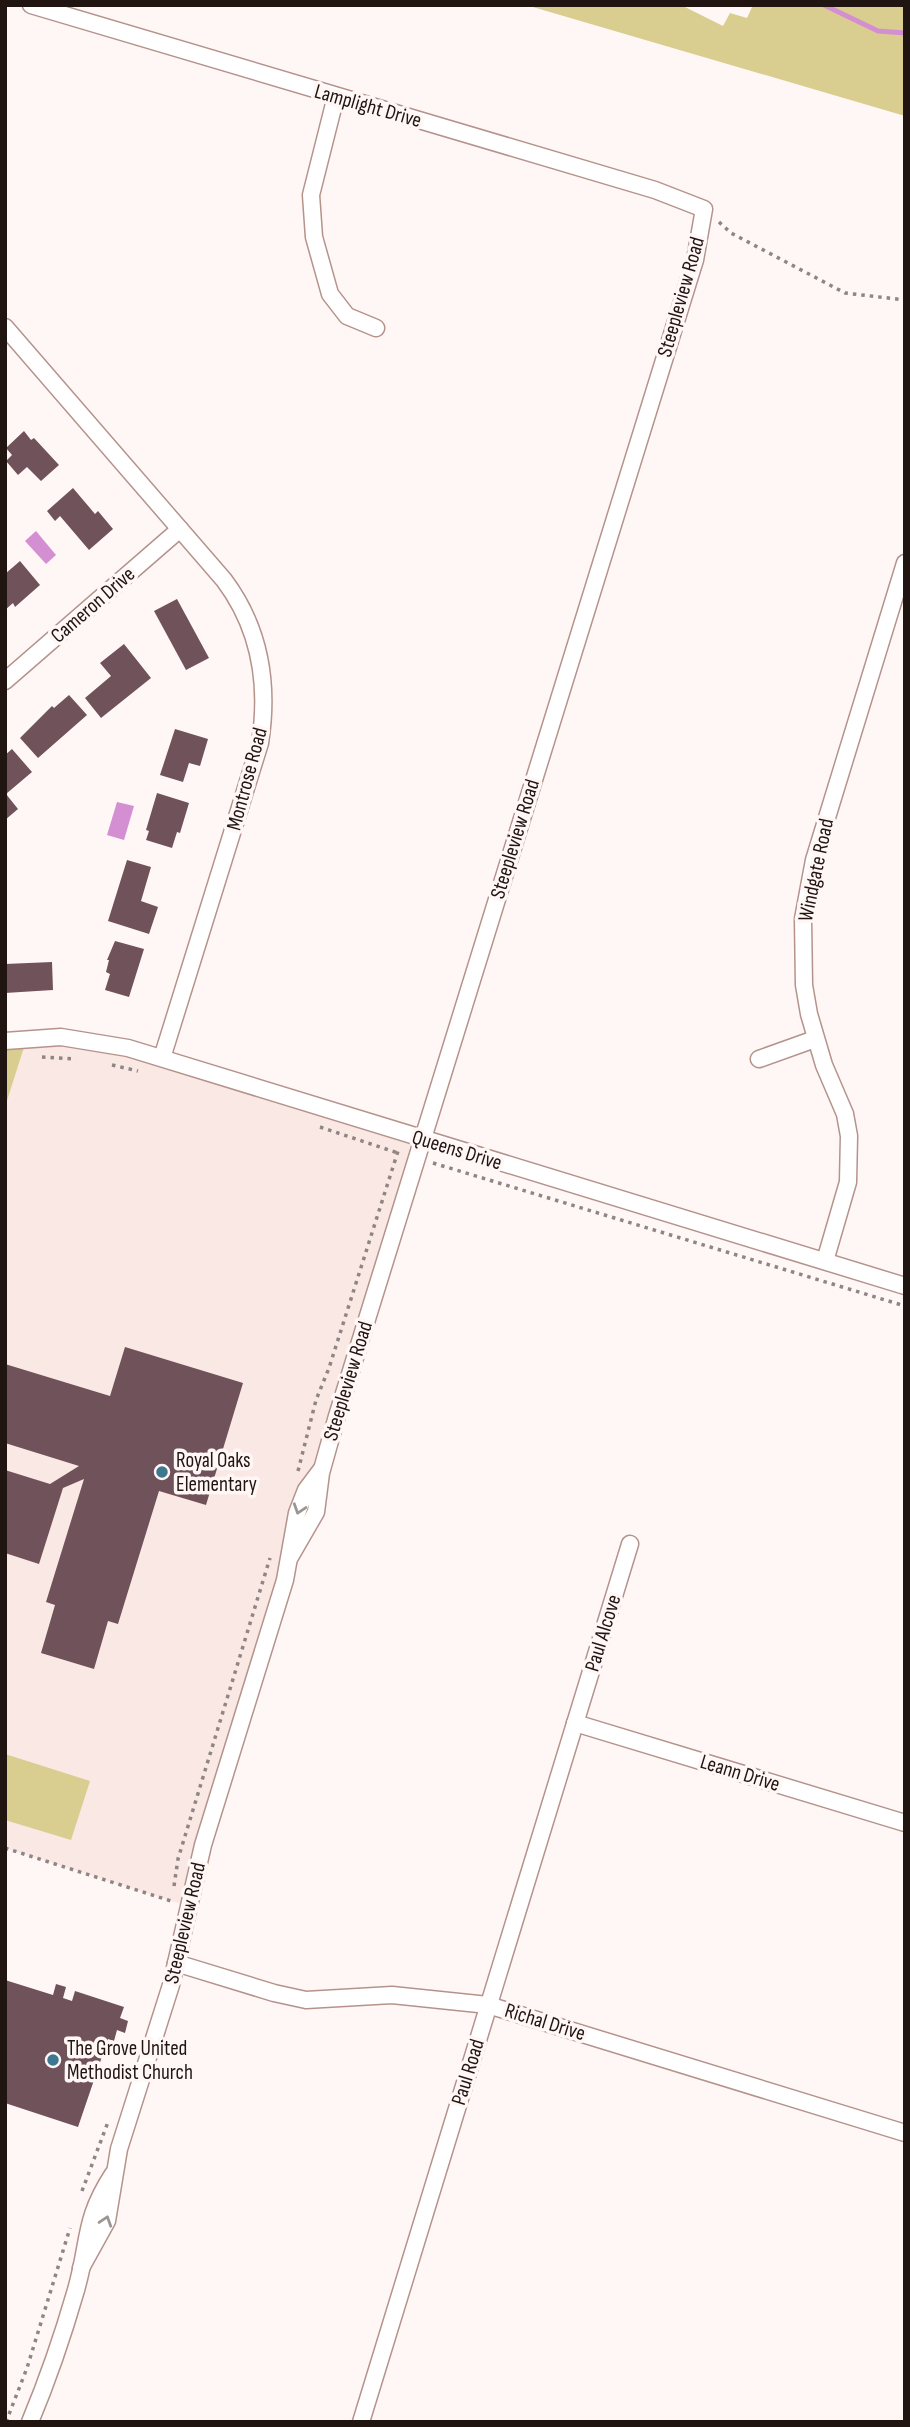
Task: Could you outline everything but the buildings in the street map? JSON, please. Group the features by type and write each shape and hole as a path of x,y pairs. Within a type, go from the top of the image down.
{"street":[{"name":"Lamplight Drive","path":"31,5 655,190 704,209"},
{"path":"335,96 311,195 314,237 330,294 347,316 376,328"},
{"name":"Steepleview Road","path":"30,2422 65,2325 81,2268 107,2221 115,2169 176,1963 200,1857 290,1557 314,1518 323,1468 422,1139 687,286 704,209"},
{"name":"Montrose Road","path":"5,327 224,580 245,614 260,663 263,713 254,762 162,1058"},
{"name":"Cameron Drive","path":"5,681 180,529"},
{"name":"Windgate Road","path":"825,1261 848,1182 850,1147 845,1114 815,1039 804,985 803,919 807,889 905,563"},
{"name":"Queens Drive","path":"5,1041 74,1038 115,1045 905,1286"},
{"path":"759,1059 815,1039"},
{"name":"Paul Alcove","path":"575,1723 630,1544"},
{"name":"Leann Drive","path":"575,1723 905,1823"},
{"name":"Paul Road","path":"361,2422 575,1723"},
{"name":"Richal Drive","path":"176,1963 306,2000 392,1995 488,2005 905,2133"}],"path":[{"path":"704,209 731,233 845,293 905,300"},
{"path":"32,1058 80,1059"},
{"path":"104,1063 142,1072"},
{"path":"315,1125 398,1153 329,1368"},
{"path":"439,1166 905,1307"},
{"path":"169,1912 178,1859 246,1632"},
{"path":"5,1847 172,1901"},
{"path":"79,2200 112,2110"},
{"path":"6,2422 27,2368 71,2224"}],"shaded area":[{"path":"526,5 681,5 723,26 730,13 747,18 753,5 905,5 905,116"},
{"path":"36,531 56,555 46,564 25,541"},
{"path":"117,802 134,806 124,840 107,835"},
{"name":"Royal Oaks Elementary","path":"27,1038 86,1040 422,1139 310,1483 187,1906 5,1848 5,1107"},
{"path":"27,1038 5,1107 5,1041"},
{"path":"5,1754 90,1781 71,1840 5,1820"}],"waterway":[{"path":"824,5 878,31 905,33"}],"place":[{"name":"Royal Oaks Elementary","path":"162,1472"},
{"name":"The Grove United Methodist Church","path":"53,2060"}]}
